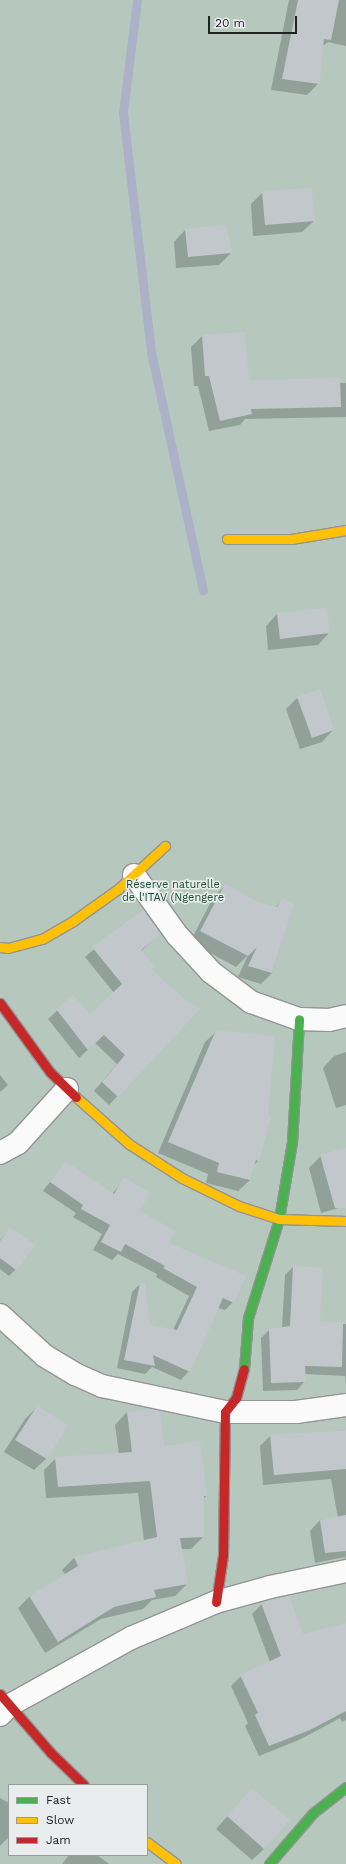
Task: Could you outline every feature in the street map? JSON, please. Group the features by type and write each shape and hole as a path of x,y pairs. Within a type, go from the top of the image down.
{"street":[{"path":"227,539 292,539 346,530"},
{"path":"0,947 8,948 42,939 73,921 118,889 165,846"},
{"path":"134,875 177,935 211,972 251,1002 299,1019 329,1020 346,1016"},
{"path":"0,1003 50,1072 67,1089 129,1144 182,1178 239,1206 279,1219 346,1222"},
{"path":"216,1602 223,1555 225,1412 236,1398 241,1383 248,1318 279,1219 292,1142 299,1019"},
{"path":"0,1153 18,1143 67,1089"},
{"path":"0,1315 45,1356 75,1374 102,1386 142,1396 225,1412 296,1412 346,1405"},
{"path":"83,1784 3,1705 131,1638 216,1602 270,1587 346,1571"},
{"path":"269,1864 313,1813 346,1787"},
{"path":"148,1843 176,1864"}],"green space":[{"name":"Réserve naturelle de l'ITAV (Ngengere","path":"0,0 346,0 346,1864 0,1864"}],"building":[{"path":"298,0 339,0 331,40 324,39 320,84 282,79"},
{"path":"312,188 315,221 265,225 262,191"},
{"path":"226,225 232,253 188,257 185,229"},
{"path":"245,332 249,380 340,378 341,407 251,409 252,414 220,421 209,376 205,376 202,335"},
{"path":"327,608 330,633 280,639 277,613"},
{"path":"320,689 334,730 312,738 297,697"},
{"path":"225,884 258,902 277,907 282,899 294,904 272,973 248,966 257,947 248,956 200,931"},
{"path":"143,910 161,934 141,950 154,966 151,969 183,998 200,1009 118,1097 102,1082 125,1055 104,1035 88,1050 56,1009 73,995 90,1014 122,984 92,947"},
{"path":"216,1030 275,1036 268,1115 271,1116 259,1161 256,1160 250,1180 217,1172 219,1163 168,1142"},
{"path":"346,1148 346,1208 335,1208 320,1155"},
{"path":"65,1161 114,1194 124,1177 150,1193 139,1211 176,1231 169,1243 246,1276 234,1303 223,1298 190,1372 153,1355 155,1366 124,1360 140,1283 145,1283 150,1325 177,1330 197,1287 163,1268 165,1266 125,1244 121,1252 101,1242 110,1225 81,1209 83,1205 50,1182"},
{"path":"10,1227 35,1245 16,1270 0,1258 0,1241"},
{"path":"293,1266 323,1268 320,1322 343,1323 342,1367 305,1366 306,1382 271,1383 269,1329 290,1326"},
{"path":"37,1406 68,1425 47,1459 15,1440"},
{"path":"150,1409 160,1411 164,1446 200,1441 207,1496 204,1496 204,1537 180,1538 188,1584 154,1590 156,1597 114,1607 58,1642 29,1596 78,1566 74,1557 157,1537 150,1481 58,1487 55,1457 132,1452 127,1412"},
{"path":"346,1430 346,1469 274,1475 270,1435"},
{"path":"346,1515 346,1551 325,1553 320,1520"},
{"path":"289,1596 303,1634 346,1623 346,1711 310,1730 269,1746 255,1715 258,1713 240,1675 281,1656 261,1603"},
{"path":"252,1788 290,1820 264,1849 227,1816"}],"waterway":[{"path":"137,0 123,113 151,352 203,590"}],"traffic: fast":[{"path":"244,1369 248,1318 279,1219 292,1142 299,1019"},
{"path":"269,1864 313,1813 346,1787"}],"traffic: slow":[{"path":"227,539 291,539 346,530"},
{"path":"0,947 8,948 42,939 73,921 118,889 165,846"},
{"path":"76,1097 129,1144 182,1178 239,1206 279,1219 346,1221"},
{"path":"148,1843 176,1864"}],"traffic: jam":[{"path":"0,1003 50,1072 76,1097"},
{"path":"216,1602 223,1555 225,1412 236,1398 244,1369"},
{"path":"0,1694 51,1753 83,1784"}]}
